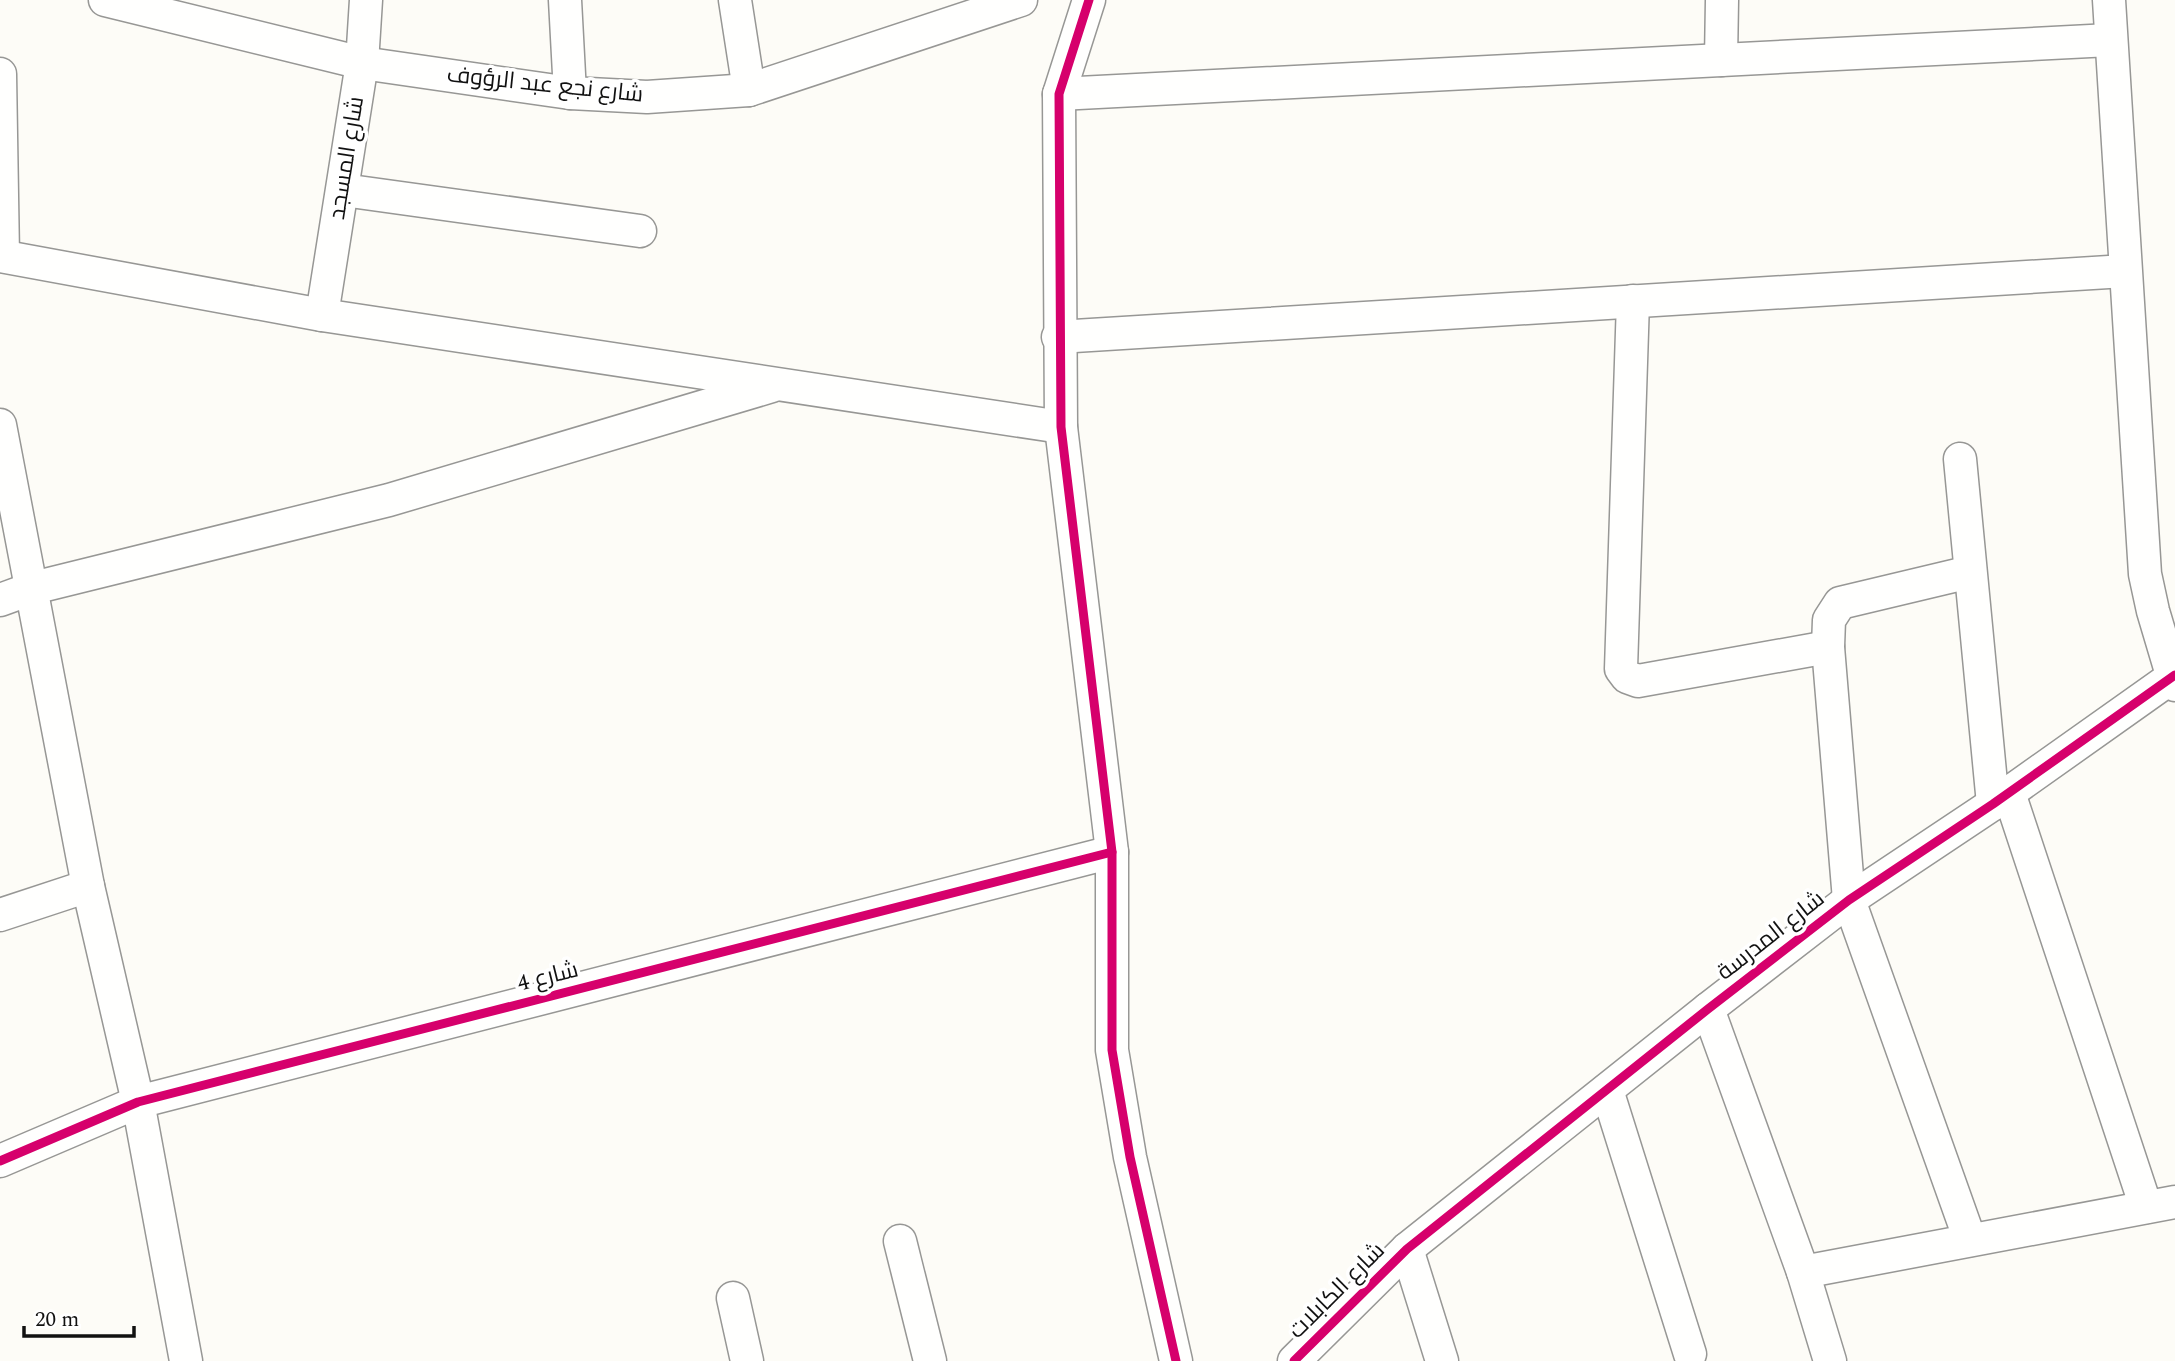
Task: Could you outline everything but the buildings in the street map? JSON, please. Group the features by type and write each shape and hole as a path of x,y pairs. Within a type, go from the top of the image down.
{"street":[{"name":"شارع نجع عبد الرؤوف","path":"105,0 161,7 362,63 570,93 647,97 749,90 1021,0"},
{"name":"شارع المسجد","path":"322,315 362,63 366,0"},
{"path":"565,0 570,93"},
{"path":"734,0 749,90"},
{"path":"1089,0 1059,94 1060,428 1112,852 1112,1050 1130,1157 1176,1361"},
{"path":"1721,60 1722,0"},
{"path":"2109,0 2145,573 2174,679"},
{"path":"1059,94 2110,40"},
{"path":"0,74 1,256 322,315 1060,428"},
{"path":"343,190 640,231"},
{"path":"1058,337 2124,271"},
{"path":"1633,301 1620,669 1627,677 1639,681 1828,647"},
{"path":"0,600 33,588 389,500 780,384"},
{"path":"0,425 88,886 138,1102 186,1361"},
{"path":"1803,1272 2161,1204 2001,799 1970,572 1960,459"},
{"path":"1970,572 1840,603 1829,620 1828,647 1849,900 1970,1240"},
{"name":"شارع المدرسة","path":"1407,1249 1849,900 2174,679"},
{"name":"شارع 4","path":"0,1161 138,1102 1112,852"},
{"path":"0,915 88,886"},
{"path":"1708,1009 1803,1272 1830,1361"},
{"path":"1607,1090 1690,1354"},
{"path":"900,1241 930,1361"},
{"path":"1407,1249 1442,1361"},
{"name":"شارع الكابلات","path":"1294,1361 1407,1249"},
{"path":"733,1298 747,1361"}],"cycle path":[{"path":"1089,0 1059,94 1061,427 1112,852 1112,1050 1130,1157 1176,1361"},
{"path":"1294,1361 1407,1249 1708,1009 1849,900 1993,804 2175,675"},
{"path":"0,1161 138,1102 1112,852"}]}
